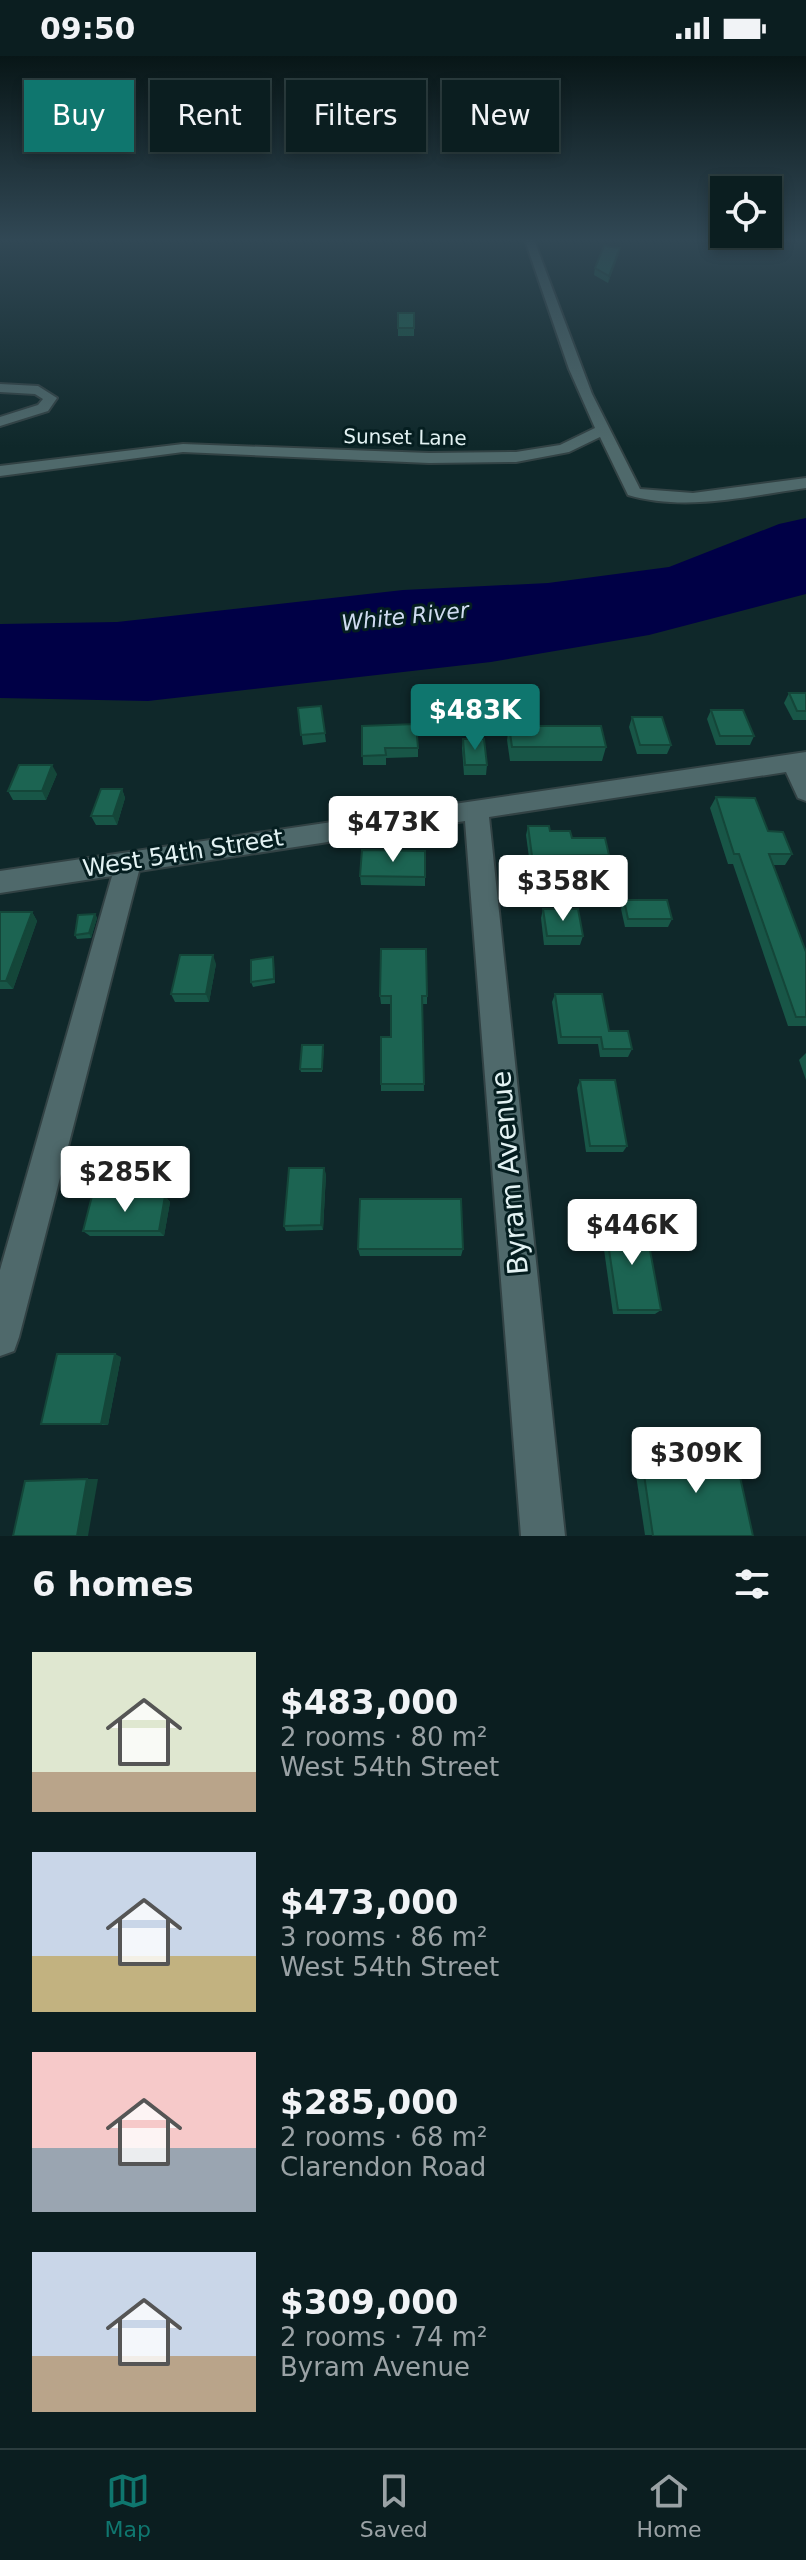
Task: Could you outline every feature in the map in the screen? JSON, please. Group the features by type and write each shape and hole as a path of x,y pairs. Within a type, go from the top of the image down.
{"street":[{"path":"555,309 600,431 609,440 631,488 650,497 674,498 806,483"},
{"path":"0,388 38,390 50,398 43,408 0,422"},
{"name":"Sunset Lane","path":"0,471 183,448 429,458 516,457 564,449 600,431"},
{"path":"800,762 806,792"},
{"name":"West 54th Street","path":"0,882 800,762"},
{"name":"Byram Avenue","path":"476,810 543,1536"},
{"path":"0,1337 129,861"}],"water":[{"name":"White River","path":"806,518 806,594 649,635 491,662 148,701 0,698 0,624 117,622 403,590 548,583 669,567 779,524"}],"building":[{"path":"398,313 414,313 414,328 398,328"},
{"path":"789,693 806,693 806,711 797,711"},
{"path":"321,706 325,733 301,735 298,708"},
{"path":"711,710 743,710 754,736 720,736"},
{"path":"632,717 662,717 671,745 640,745"},
{"path":"416,724 418,748 385,748 386,755 362,756 362,726"},
{"path":"509,726 601,726 606,747 512,747"},
{"path":"463,739 484,739 487,765 465,765"},
{"path":"19,765 52,765 42,791 8,791"},
{"path":"101,789 122,789 113,816 91,816"},
{"path":"716,797 755,798 768,831 783,832 792,854 769,854 806,952 806,1017 796,1017 739,854 734,854"},
{"path":"528,826 549,826 550,831 570,831 572,838 605,838 609,855 532,856"},
{"path":"362,850 425,851 425,877 360,876"},
{"path":"624,900 667,900 672,919 628,919"},
{"path":"543,909 578,909 583,936 547,936"},
{"path":"0,912 32,912 6,981 0,981"},
{"path":"95,914 89,933 75,935 78,915"},
{"path":"381,949 426,949 427,996 422,996 424,1084 381,1084 381,1037 391,1037 391,996 380,996"},
{"path":"180,955 213,955 206,994 171,994"},
{"path":"273,957 274,979 251,982 251,960"},
{"path":"555,994 602,994 609,1031 628,1031 632,1049 603,1049 601,1037 561,1037"},
{"path":"302,1045 323,1045 322,1069 300,1069"},
{"path":"580,1080 615,1080 627,1146 590,1146"},
{"path":"289,1168 324,1168 321,1225 284,1226"},
{"path":"92,1196 165,1196 159,1231 83,1231"},
{"path":"360,1199 461,1199 463,1249 358,1249"},
{"path":"605,1223 645,1223 661,1310 618,1310"},
{"path":"57,1354 115,1354 101,1424 41,1424"},
{"path":"641,1454 735,1454 753,1536 653,1536"},
{"path":"87,1479 77,1536 13,1536 25,1481"}]}
